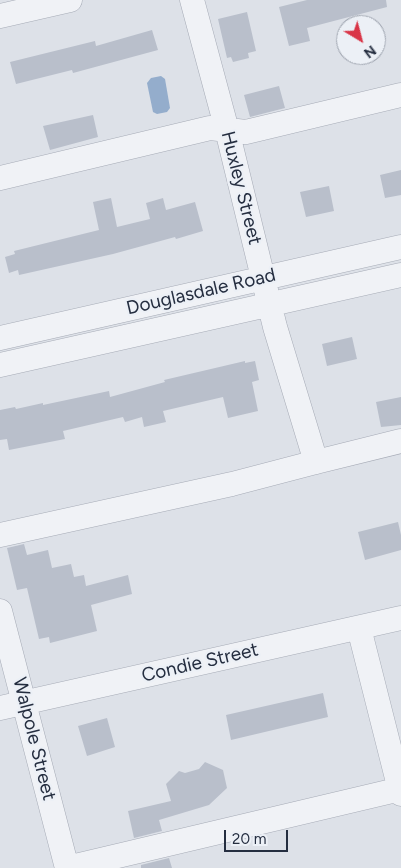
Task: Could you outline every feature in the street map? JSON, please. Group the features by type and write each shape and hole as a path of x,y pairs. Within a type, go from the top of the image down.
{"street":[{"path":"0,16 29,4 70,0"},
{"name":"Huxley Street","path":"192,0 227,130 270,305 316,462"},
{"path":"0,178 210,128 246,132 401,95"},
{"name":"Douglasdale Road","path":"0,338 401,247"},
{"name":"Douglasdale Road","path":"0,365 401,275"},
{"path":"0,536 232,484 401,441"},
{"name":"Walpole Street","path":"0,610 67,868"},
{"name":"Condie Street","path":"0,708 401,618"},
{"path":"67,868 401,791 359,628"}],"water":[{"path":"161,76 165,79 170,108 167,112 157,114 153,112 147,83 151,78"}],"building":[{"path":"307,0 386,0 387,7 357,15 336,15 336,20 307,28 310,41 289,46 279,7"},
{"path":"247,12 256,51 248,53 249,58 233,62 231,57 227,58 218,19"},
{"path":"152,30 158,50 73,73 72,70 16,84 10,62 95,41 96,46"},
{"path":"279,86 285,108 250,117 244,95"},
{"path":"93,115 98,137 50,150 43,126"},
{"path":"401,170 401,195 385,198 380,175"},
{"path":"329,186 334,211 306,217 300,192"},
{"path":"111,198 117,227 150,219 146,203 163,198 166,210 195,202 203,231 176,239 175,237 113,254 19,275 18,270 9,273 5,257 15,254 14,251 99,230 93,202"},
{"path":"352,337 357,359 327,366 322,344"},
{"path":"245,361 245,363 255,361 259,380 252,382 258,411 228,418 223,397 163,411 166,422 144,427 142,417 125,422 123,417 63,431 65,439 9,450 7,439 0,440 0,410 15,407 16,409 43,403 43,405 109,391 110,397 165,382 164,380"},
{"path":"401,397 401,425 381,427 376,402"},
{"path":"398,522 401,535 401,550 365,560 358,532"},
{"path":"24,544 27,555 48,550 52,568 71,564 74,577 84,575 86,586 128,575 132,594 91,605 97,631 50,643 49,637 39,639 27,588 17,590 7,548"},
{"path":"323,693 328,717 231,740 226,715"},
{"path":"107,718 115,747 87,756 78,726"},
{"path":"205,762 223,770 227,788 209,805 159,820 162,831 134,838 128,811 171,801 166,784 179,771 185,773 199,769"},
{"path":"169,858 172,868 141,868 141,865"}]}
